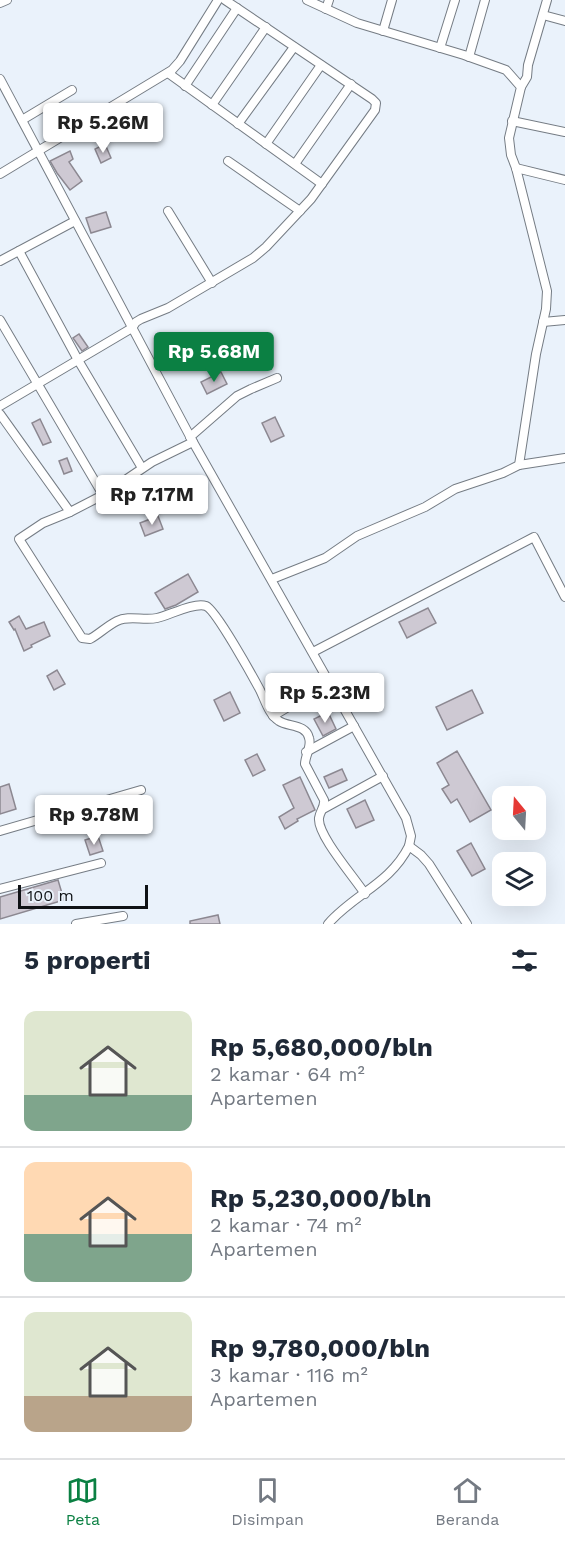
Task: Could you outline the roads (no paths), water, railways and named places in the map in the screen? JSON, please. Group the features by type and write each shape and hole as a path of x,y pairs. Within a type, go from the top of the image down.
{"street":[{"path":"0,3 7,0"},
{"path":"0,174 168,73 180,61 218,0"},
{"path":"0,406 132,328 141,319 168,308 253,258 300,211 322,184 376,107 375,101 225,0"},
{"path":"307,0 357,23 506,70 520,87"},
{"path":"326,9 329,0"},
{"path":"383,31 392,0"},
{"path":"440,48 455,0"},
{"path":"469,57 485,0"},
{"path":"519,465 536,354 546,309 547,291 511,154 509,138 520,87 527,77 528,65 547,0"},
{"path":"186,86 237,8"},
{"path":"543,15 565,21"},
{"path":"212,105 266,27"},
{"path":"238,124 294,46"},
{"path":"266,144 321,65"},
{"path":"168,73 322,184"},
{"path":"0,79 191,439 406,818 411,836 404,855 385,877 337,914 328,924"},
{"path":"295,164 351,84"},
{"path":"22,120 72,90"},
{"path":"512,121 565,130"},
{"path":"228,161 300,211"},
{"path":"516,168 565,180"},
{"path":"168,211 212,282"},
{"path":"0,261 75,220"},
{"path":"20,251 78,360 142,468"},
{"path":"0,320 103,495"},
{"path":"543,322 565,320"},
{"path":"277,378 237,396 191,439 142,468 103,495 43,523 19,540 82,638 94,637 116,621 123,619 156,619 191,607 202,606 214,612 273,716 280,722 303,729 308,734 310,740 306,752 306,768 323,795 325,804 319,817 320,826 342,863 365,894"},
{"path":"0,414 70,512"},
{"path":"272,579 325,558 357,536 425,507 455,489 503,473 519,465 565,458"},
{"path":"313,652 534,537 565,597"},
{"path":"273,716 330,682"},
{"path":"306,752 354,726"},
{"path":"323,809 383,776"},
{"path":"0,831 141,790"},
{"path":"409,846 422,855 429,864 467,924"},
{"path":"0,889 101,863"},
{"path":"76,924 123,916"}]}
